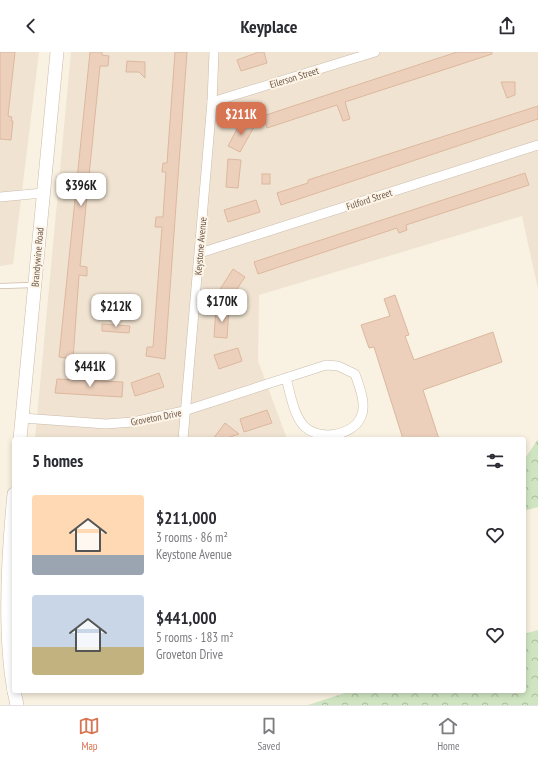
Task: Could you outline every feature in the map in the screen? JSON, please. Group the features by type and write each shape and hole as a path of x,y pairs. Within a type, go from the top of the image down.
{"main road":[{"name":"Brandywine Road","path":"20,437 57,52"},
{"path":"12,524 8,584 12,672"},
{"path":"14,693 16,705"}],"street":[{"name":"Keystone Avenue","path":"183,437 184,411 200,253 212,102 214,52"},
{"name":"Eilerson Street","path":"212,102 375,52"},
{"name":"Fulford Street","path":"200,253 538,145"},
{"path":"0,197 43,193"},
{"name":"Groveton Drive","path":"22,418 106,424 133,422 184,411 326,365 338,366 355,374 362,396 362,416 352,428 336,435 316,434 303,424 293,406 286,378"}],"lane":[{"path":"0,286 34,285"}],"shaded area":[{"path":"0,52 39,52 13,264 0,266"},
{"path":"71,52 538,52 538,289 522,216 259,295 258,361 286,437 35,437"}],"green space":[{"path":"538,439 538,507 526,510 526,457"},
{"path":"538,630 538,705 308,705 345,693 526,693 526,633"}],"building":[{"path":"0,52 15,52 8,116 12,117 11,121 13,121 11,140 0,139"},
{"path":"90,52 102,52 102,55 109,56 108,66 100,66 80,266 87,267 87,276 79,275 73,359 59,357"},
{"path":"175,52 187,52 165,359 146,356 147,347 153,347 162,227 155,227 156,217 163,217 166,172 162,172 163,163 167,163"},
{"path":"259,52 264,52 267,63 241,71 237,60"},
{"path":"457,52 492,52 492,54 345,102 350,119 343,121 337,105 267,128 263,116"},
{"path":"127,61 145,62 145,78 139,72 126,72"},
{"path":"501,82 515,82 515,95 507,98"},
{"path":"538,106 538,119 281,205 277,193 308,183 308,180"},
{"path":"242,120 254,127 240,152 228,146"},
{"path":"228,159 241,160 238,188 226,187"},
{"path":"525,173 529,185 406,225 407,230 399,233 397,228 258,274 254,262"},
{"path":"262,174 270,174 270,184 262,184"},
{"path":"256,200 260,212 228,222 224,210"},
{"path":"233,269 245,277 229,301 217,294"},
{"path":"395,295 409,335 405,336 414,360 493,332 502,362 423,390 438,437 402,437 374,347 369,348 361,325 390,316 384,299"},
{"path":"216,308 229,309 227,338 214,337"},
{"path":"102,324 130,326 129,333 102,331"},
{"path":"238,348 242,361 219,369 214,355"},
{"path":"159,373 164,387 135,396 131,383"},
{"path":"57,379 123,382 122,397 55,393"},
{"path":"267,410 272,423 244,432 240,419"},
{"path":"225,423 239,434 230,437 214,437"}]}
